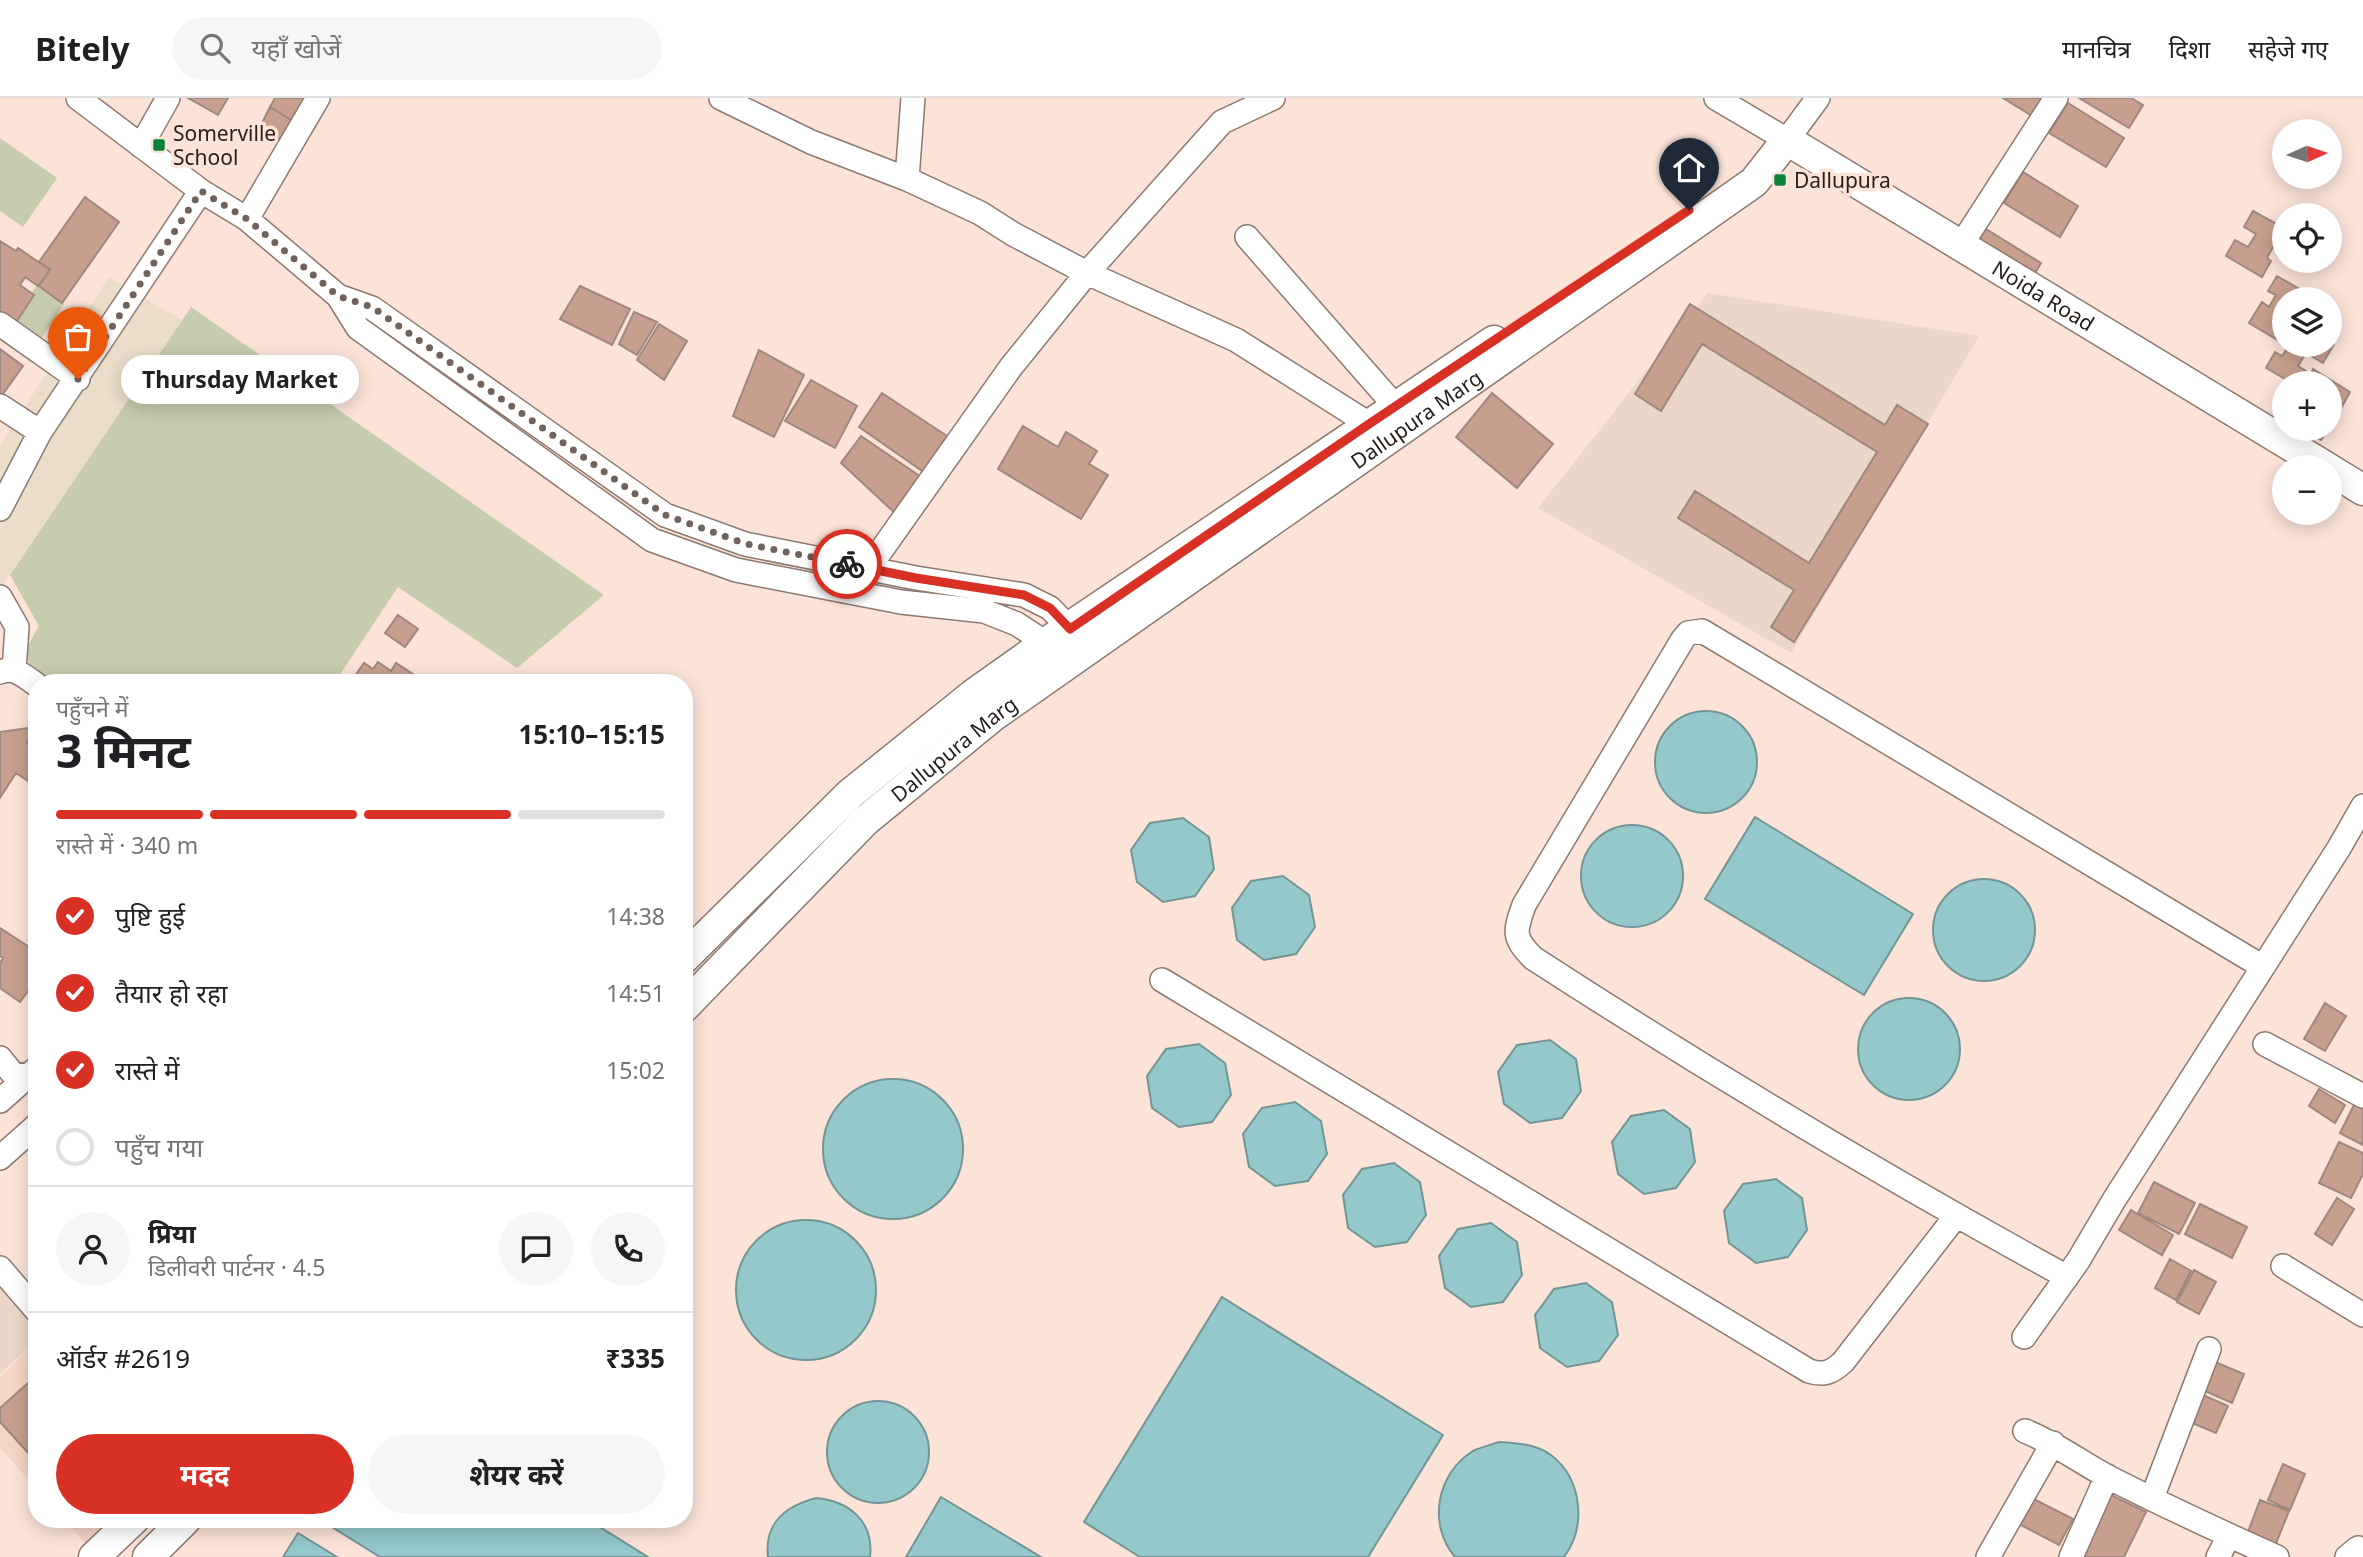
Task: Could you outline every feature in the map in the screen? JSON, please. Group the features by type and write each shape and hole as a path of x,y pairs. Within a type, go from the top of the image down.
{"main road":[{"path":"1767,164 1787,140"},
{"name":"Noida Road","path":"1787,140 2307,455"},
{"name":"Dallupura Marg","path":"693,998 865,821 993,716 1065,666 1069,640 1369,424 1744,171 1767,164"},
{"name":"Dallupura Marg","path":"693,949 850,794 974,694 1069,640 1743,190 1754,182 1767,164"},
{"name":"Noida Road","path":"2342,477 2363,490"},
{"path":"94,1557 125,1528"},
{"path":"148,1557 177,1528"}],"street":[{"path":"78,98 201,191 247,219 338,296 358,328 652,540 736,569 901,603 984,611 1069,640"},
{"path":"141,146 168,98"},
{"path":"247,219 318,98"},
{"path":"721,98 811,142 907,179 980,213 1087,274 1236,340 1369,424"},
{"path":"868,569 1011,368 1087,274 1222,122 1273,98"},
{"path":"1716,98 1787,140 1818,98"},
{"path":"1961,244 2056,98"},
{"path":"907,179 910,100"},
{"path":"0,509 40,432 78,379 201,191"},
{"path":"1247,237 1396,407"},
{"path":"338,296 372,307 665,515 746,544 868,569 1024,595 1050,608 1069,640"},
{"path":"0,324 78,379"},
{"path":"2,411 40,432"},
{"path":"0,597 17,627 7,671 28,681"},
{"path":"2067,1277 1956,1216 1649,1034 1534,958 1520,944 1516,929 1524,905 1688,633 1702,631 2263,967"},
{"path":"2024,1337 2067,1277 2363,806"},
{"path":"1162,979 1809,1371 1821,1375 1833,1371 1843,1362 1956,1216"},
{"path":"2265,1044 2363,1096"},
{"path":"0,1058 13,1073 28,1072"},
{"path":"0,1101 28,1076"},
{"path":"0,1158 28,1133"},
{"path":"2283,1266 2363,1315"},
{"path":"0,1268 28,1301"},
{"path":"2152,1498 2209,1349"},
{"path":"2025,1431 2053,1443 2107,1476 2277,1557"},
{"path":"1988,1557 2053,1443"},
{"path":"2071,1557 2107,1476"},
{"path":"78,1557 109,1528"},
{"path":"2218,1557 2229,1536"}],"shaded area":[{"path":"109,277 182,320 0,589 0,445"},
{"path":"1708,293 1979,336 1791,653 1538,508"},
{"path":"0,1285 28,1317 28,1348 0,1374"},
{"path":"28,1349 28,1479 0,1448 0,1378"},
{"path":"71,1528 102,1528 87,1545"}],"green space":[{"path":"0,138 57,178 23,227 0,211"},
{"path":"37,285 64,304 40,340 12,321"},
{"path":"191,307 604,595 517,668 398,587 340,674 42,674 29,665 27,647 39,626 10,575"}],"water":[{"path":"1706,711 1726,715 1742,726 1753,742 1757,762 1753,782 1742,798 1726,809 1706,813 1686,809 1670,798 1659,782 1655,762 1659,742 1670,726 1686,715"},
{"path":"1755,817 1913,914 1864,995 1705,899"},
{"path":"1183,818 1209,837 1214,869 1195,896 1163,902 1137,882 1131,850 1150,823"},
{"path":"1632,825 1661,833 1675,847 1683,876 1675,905 1661,919 1632,927 1603,919 1589,905 1581,876 1589,847 1603,833"},
{"path":"1283,876 1309,895 1315,927 1296,954 1264,960 1237,940 1232,908 1251,881"},
{"path":"1984,879 2013,887 2027,901 2035,930 2027,959 2013,973 1984,981 1955,973 1941,959 1933,930 1941,901 1955,887"},
{"path":"1909,998 1938,1006 1952,1020 1960,1049 1952,1078 1938,1092 1909,1100 1880,1092 1866,1078 1858,1049 1866,1020 1880,1006"},
{"path":"1550,1040 1576,1059 1581,1091 1562,1118 1530,1123 1504,1104 1498,1072 1517,1045"},
{"path":"1199,1044 1225,1063 1231,1095 1212,1122 1179,1127 1152,1108 1147,1076 1166,1049"},
{"path":"893,1079 920,1084 943,1099 958,1122 963,1149 958,1176 943,1199 920,1214 893,1219 866,1214 843,1199 828,1176 823,1149 828,1122 843,1099 866,1084"},
{"path":"1295,1102 1321,1121 1327,1154 1308,1181 1275,1186 1249,1167 1243,1134 1262,1108"},
{"path":"1664,1110 1690,1129 1695,1162 1676,1188 1644,1194 1618,1174 1612,1142 1631,1116"},
{"path":"1394,1163 1420,1182 1426,1215 1407,1242 1375,1247 1348,1228 1343,1195 1362,1169"},
{"path":"1776,1179 1802,1198 1807,1230 1788,1257 1756,1263 1729,1243 1724,1211 1743,1184"},
{"path":"806,1220 833,1225 856,1240 871,1263 876,1290 871,1317 856,1340 833,1355 806,1360 779,1355 756,1340 741,1317 736,1290 741,1263 756,1240 779,1225"},
{"path":"1491,1223 1517,1242 1522,1275 1503,1302 1471,1307 1445,1288 1439,1256 1458,1229"},
{"path":"1586,1283 1612,1302 1618,1335 1599,1361 1567,1367 1540,1348 1535,1315 1554,1289"},
{"path":"1222,1297 1443,1435 1368,1557 1140,1557 1084,1522"},
{"path":"878,1401 907,1409 921,1423 929,1452 921,1481 907,1495 878,1503 849,1495 835,1481 827,1452 835,1423 849,1409"},
{"path":"1499,1442 1526,1445 1545,1451 1561,1465 1569,1477 1578,1503 1578,1517 1576,1531 1564,1557 1455,1557 1446,1544 1441,1530 1440,1500 1451,1472 1473,1451"},
{"path":"941,1497 1041,1557 906,1557"},
{"path":"816,1498 839,1503 857,1515 868,1533 870,1557 768,1557 770,1534 779,1517 795,1506"},
{"path":"333,1528 601,1528 648,1557 380,1557"},
{"path":"298,1533 337,1557 283,1557"}],"building":[{"path":"188,98 228,98 218,115"},
{"path":"275,98 302,98 308,103 296,123 270,107"},
{"path":"2003,98 2050,98 2037,119"},
{"path":"2079,98 2131,98 2143,105 2129,128"},
{"path":"2068,103 2124,138 2106,167 2049,133"},
{"path":"270,107 296,123 284,146 259,129"},
{"path":"2023,172 2078,206 2060,237 2004,203"},
{"path":"85,197 119,222 62,303 39,286 50,269 39,262"},
{"path":"2253,211 2272,221 2272,249 2267,258 2271,261 2262,277 2226,256 2235,240 2248,247 2256,234 2244,227"},
{"path":"1986,229 2041,263 2031,280 1975,246"},
{"path":"0,241 16,251 18,248 50,270 38,286 25,277 20,285 34,295 13,327 0,317"},
{"path":"2277,276 2296,287 2272,287 2272,293 2268,291"},
{"path":"580,286 630,309 612,345 560,319"},
{"path":"2262,302 2269,307 2272,302 2272,337 2249,323"},
{"path":"1690,304 1885,425 1897,405 1928,424 1794,642 1771,627 1794,590 1678,518 1695,491 1809,563 1877,452 1702,344 1661,411 1635,394"},
{"path":"634,312 657,322 637,355 619,344"},
{"path":"659,324 687,341 664,380 637,360"},
{"path":"0,349 23,366 0,398"},
{"path":"759,350 804,375 774,437 733,416"},
{"path":"2272,357 2304,357 2298,366 2306,371 2272,371 2266,368"},
{"path":"2313,357 2326,357 2323,363"},
{"path":"811,380 857,406 835,448 785,421"},
{"path":"2342,387 2350,392 2342,406"},
{"path":"882,393 950,438 928,475 859,427"},
{"path":"1492,393 1553,444 1517,488 1456,437"},
{"path":"1023,426 1058,447 1066,432 1097,451 1089,464 1108,475 1081,519 998,469"},
{"path":"861,436 924,479 897,515 841,463"},
{"path":"398,615 418,629 405,647 385,633"},
{"path":"378,662 391,671 396,663 413,674 356,674 364,663 373,669"},
{"path":"28,728 28,781 16,773 0,798 0,732"},
{"path":"0,928 28,946 28,991 20,1002 0,988 0,963 3,958 0,956"},
{"path":"2325,1003 2346,1016 2325,1051 2304,1039"},
{"path":"2319,1089 2345,1105 2335,1123 2309,1106"},
{"path":"2355,1103 2363,1108 2363,1145 2340,1133"},
{"path":"2339,1142 2363,1153 2363,1174 2351,1198 2319,1183"},
{"path":"2154,1182 2195,1203 2179,1234 2138,1213"},
{"path":"2337,1198 2354,1209 2332,1245 2315,1234"},
{"path":"2200,1204 2247,1227 2232,1258 2185,1234"},
{"path":"2131,1210 2173,1235 2162,1255 2119,1230"},
{"path":"2170,1259 2191,1271 2176,1300 2155,1288"},
{"path":"2194,1270 2216,1282 2199,1314 2177,1302"},
{"path":"2210,1360 2244,1374 2232,1403 2198,1388"},
{"path":"28,1383 28,1453 0,1422 0,1408"},
{"path":"2196,1392 2228,1406 2216,1433 2185,1420"},
{"path":"2283,1464 2305,1474 2290,1510 2268,1500"},
{"path":"2107,1493 2146,1512 2124,1557 2085,1557 2077,1553"},
{"path":"2028,1496 2073,1519 2059,1545 2015,1522"},
{"path":"2260,1500 2289,1511 2273,1551 2245,1540"}],"way so far":[{"path":"78,379 201,191 247,219 338,296 372,307 665,515 746,544 847,564"}],"place":[{"name":"Somerville School","path":"159,145"},
{"name":"Dallupura","path":"1780,180"},
{"name":"Thursday Market","path":"78,379"}],"route":[{"path":"847,564 1024,595 1050,608 1070,629 1369,424 1689,210"}]}
